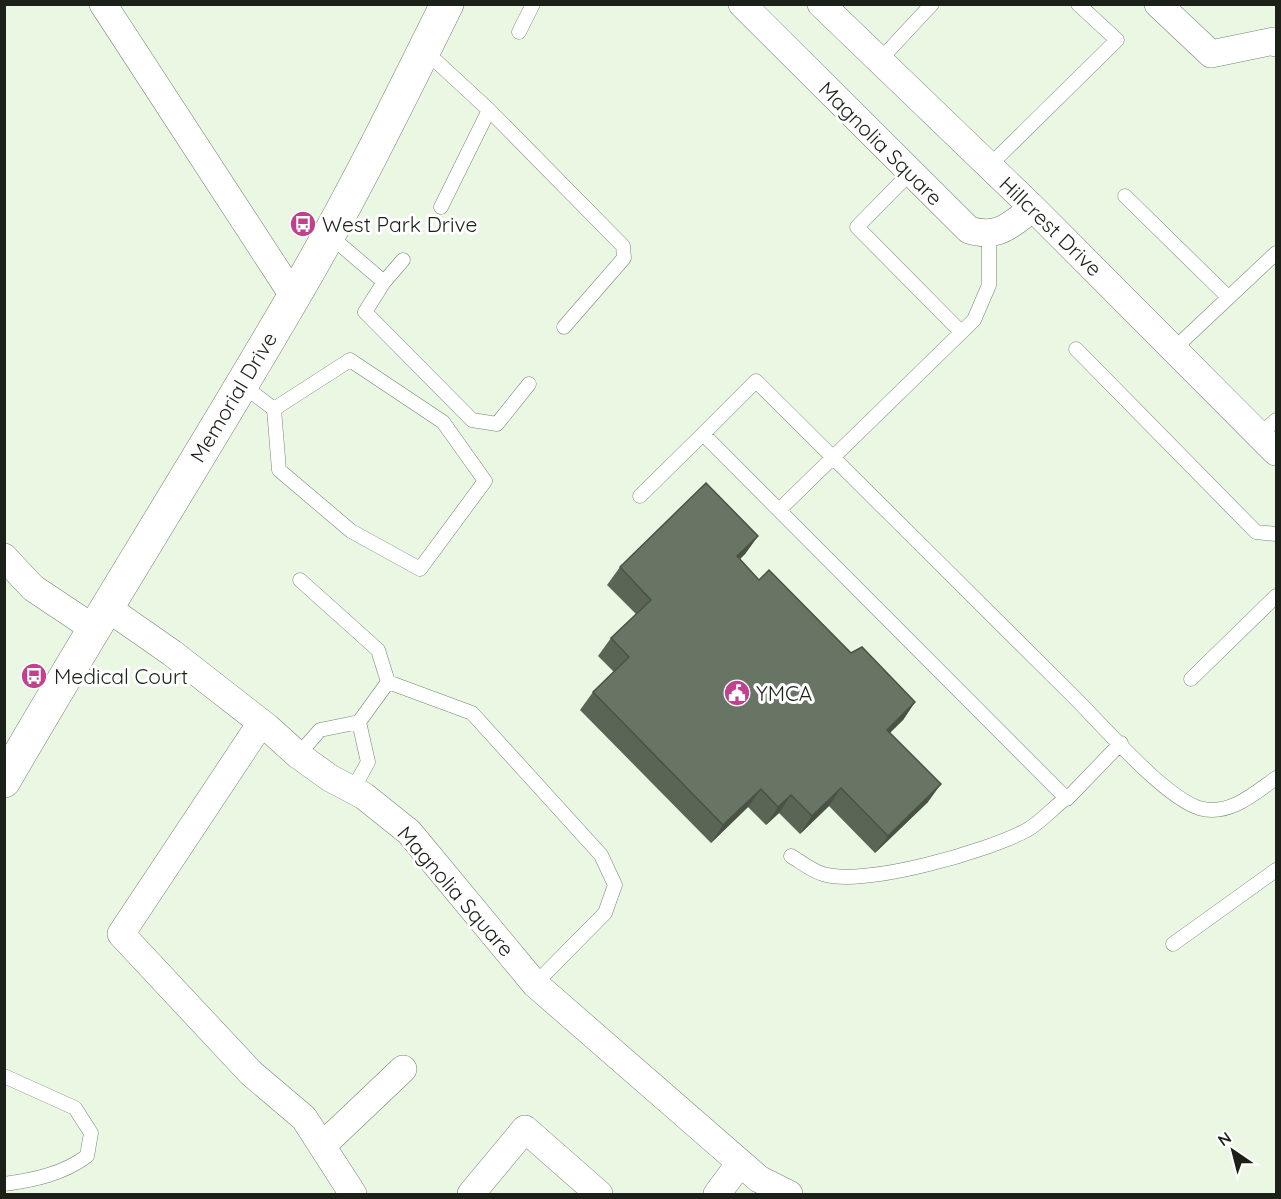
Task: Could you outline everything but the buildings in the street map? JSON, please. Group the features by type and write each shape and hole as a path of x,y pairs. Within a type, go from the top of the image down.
{"main road":[{"name":"Memorial Drive","path":"4,781 99,618 294,297 447,4"}],"street":[{"path":"103,4 294,297"},
{"name":"Magnolia Square","path":"742,4 969,230 989,234"},
{"name":"Hillcrest Drive","path":"821,4 1175,348 1271,436"},
{"path":"1158,4 1211,54 1274,41 1276,43"},
{"path":"989,234 1000,231 1033,208"},
{"path":"4,556 33,588 99,618"},
{"name":"Magnolia Square","path":"99,618 172,653 298,755 352,791 364,796 409,832 535,984 740,1163 779,1192"},
{"path":"261,723 121,934 251,1073 304,1118 353,1194"},
{"path":"322,1146 403,1069"},
{"path":"471,1194 525,1130 598,1194"},
{"path":"717,1194 740,1163"}],"lane":[{"path":"519,32 533,4"},
{"path":"879,61 932,4"},
{"path":"989,166 1117,40 1078,4"},
{"path":"424,50 489,110 623,246 624,258 564,327"},
{"path":"441,207 489,110"},
{"path":"911,172 857,227 961,332"},
{"path":"1125,196 1228,297"},
{"path":"328,234 384,282"},
{"path":"779,510 974,320 989,285 989,234"},
{"path":"1175,348 1276,253"},
{"path":"403,260 384,282 365,312 472,420 497,424 529,384"},
{"path":"1076,349 1256,532 1276,534"},
{"path":"241,384 274,410 279,470 351,531 420,569 485,481 443,422 350,360 274,410"},
{"path":"639,496 756,381 1174,796 1202,808 1221,808 1238,804 1276,777"},
{"path":"703,434 1066,798"},
{"path":"300,580 378,650 388,682"},
{"path":"1191,679 1276,596"},
{"path":"298,755 320,730 359,722 388,682"},
{"path":"388,682 422,693 472,714 601,855 615,885 606,913 535,984"},
{"path":"352,791 368,762 359,722"},
{"path":"791,856 822,874 852,878 877,876 1006,839 1028,829 1066,798 1120,743"},
{"path":"1173,944 1276,870"},
{"path":"4,1076 75,1108 91,1133 87,1156 75,1165 37,1180 4,1184"}],"place":[{"name":"West Park Drive","path":"303,224"},
{"name":"Medical Court","path":"34,676"},
{"name":"YMCA","path":"737,693"}]}
